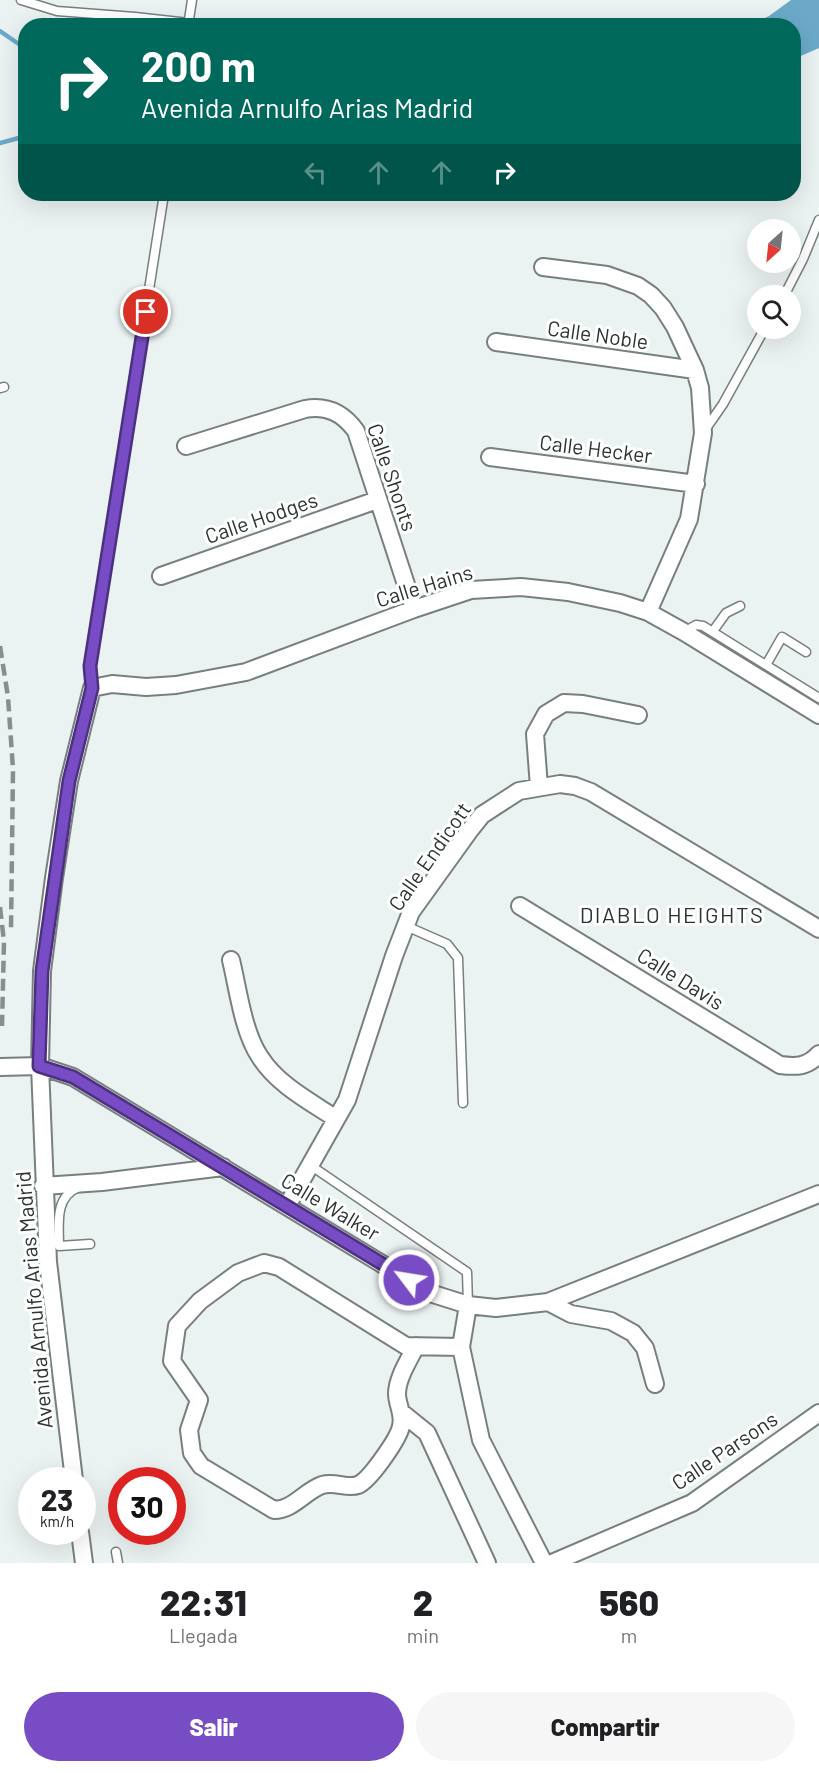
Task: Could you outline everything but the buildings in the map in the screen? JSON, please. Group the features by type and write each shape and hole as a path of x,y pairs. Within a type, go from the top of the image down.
{"street":[{"path":"543,267 607,275 638,286 651,295 663,308 675,327 695,370 700,388 703,432 696,484 689,519 648,612"},
{"name":"Calle Noble","path":"496,342 695,370"},
{"name":"Calle Shonts","path":"186,446 315,407 333,410 348,420 356,431 414,609"},
{"name":"Calle Hecker","path":"490,457 696,484"},
{"name":"Calle Hodges","path":"161,576 377,500"},
{"name":"Calle Hains","path":"92,688 112,684 146,687 176,685 246,672 471,590 521,588 576,593 648,612 819,715"},
{"name":"Avenida Arnulfo Arias Madrid","path":"72,1467 48,1262 39,1066 42,971 54,878 69,781 92,688"},
{"path":"539,787 535,734 546,714 564,703 583,704 638,715"},
{"name":"Calle Endicott","path":"286,1206 346,1100 411,912 482,815 519,791 560,784 575,786 591,792 819,928"},
{"name":"Calle Davis","path":"520,906 780,1065 798,1067 811,1063 819,1054"},
{"path":"231,960 248,1028 259,1056 269,1070 284,1083 334,1119"},
{"name":"Calle Walker","path":"0,1067 39,1066 73,1077 430,1293 468,1305 496,1308 548,1302 819,1194"},
{"path":"43,1186 223,1167"},
{"path":"416,1346 399,1382 397,1394 401,1412 401,1427 374,1473 356,1486 331,1482 317,1487 283,1510 274,1510 201,1466 192,1453 189,1430 199,1400 172,1360 177,1326 207,1296 238,1273 264,1263 279,1267 406,1346 416,1346 461,1347"},
{"path":"548,1302 572,1314 611,1321 633,1333 645,1348 655,1384"},
{"path":"468,1305 461,1347 481,1440 544,1563"},
{"path":"401,1412 427,1433 487,1563"},
{"name":"Calle Parsons","path":"552,1563 692,1503 819,1413"},
{"path":"82,1545 84,1563"}],"lane":[{"path":"21,0 57,10 148,18"},
{"path":"189,18 192,0"},
{"path":"92,688 90,666 163,201"},
{"path":"790,285 815,243 819,220"},
{"path":"703,432 723,404 759,339"},
{"path":"713,631 726,613 740,606"},
{"path":"684,632 696,625 713,631 819,698"},
{"path":"766,665 782,637 806,652"},
{"path":"406,926 447,944 458,958 463,1103"},
{"path":"310,1165 467,1272 468,1305"},
{"path":"90,1244 60,1246 59,1212 63,1199 73,1190 91,1182"},
{"path":"116,1552 118,1563"}],"water":[{"path":"791,0 819,0 819,48 801,56 801,18 765,18"}],"waterway":[{"path":"0,31 18,43"},
{"path":"0,143 18,138"}],"railway":[{"path":"0,646 8,697 13,769 11,930"},
{"path":"0,907 4,942 2,1026"}],"district":[{"name":"DIABLO HEIGHTS","path":"672,914"}],"route":[{"path":"146,312 90,666 92,688 69,781 54,878 42,971 39,1066 73,1077 409,1280"}]}
